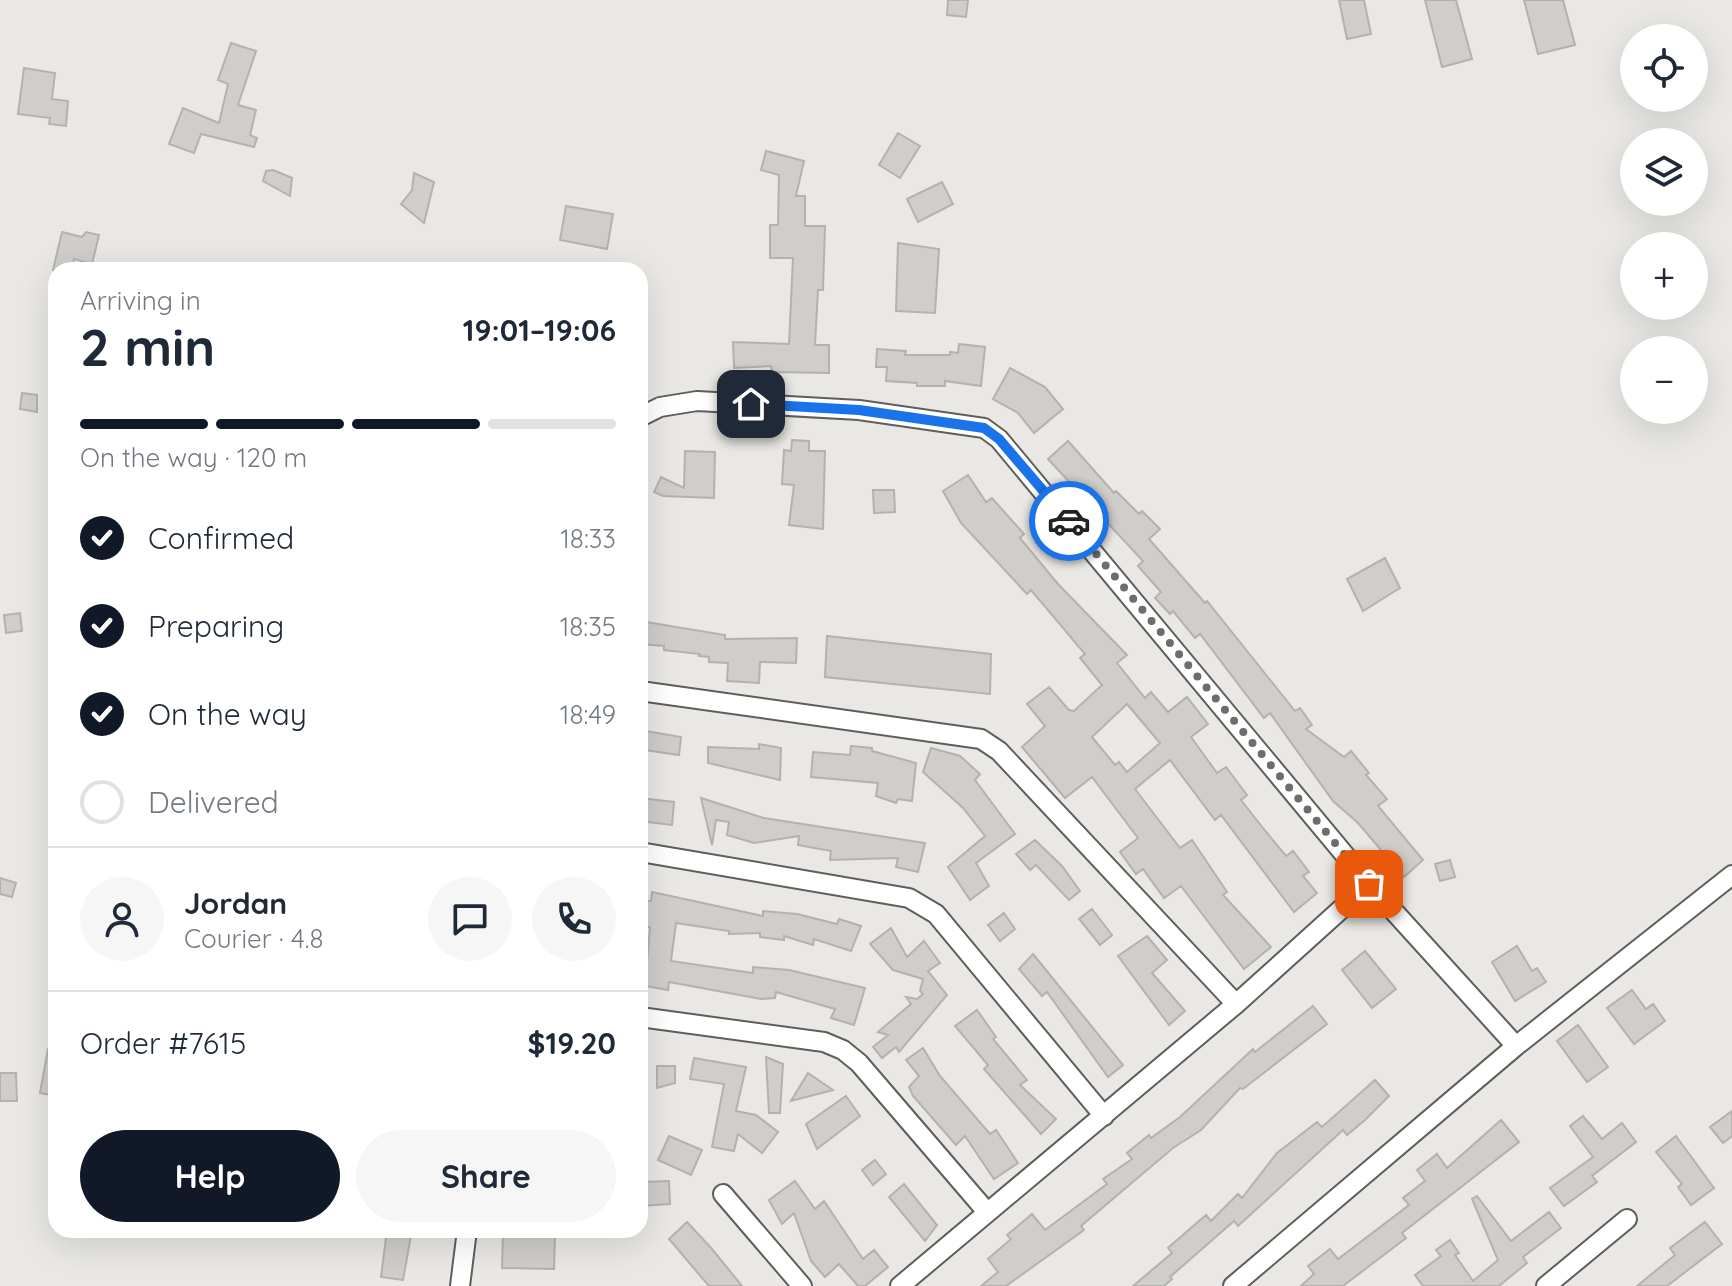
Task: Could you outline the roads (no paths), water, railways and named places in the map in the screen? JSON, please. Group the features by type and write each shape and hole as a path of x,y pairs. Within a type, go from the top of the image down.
{"street":[{"path":"648,413 660,407 697,401 859,410 984,428 1013,454 1369,884 1516,1046"},
{"path":"648,692 981,739 999,751 1236,1004"},
{"path":"648,853 909,898 923,904 936,914 1104,1116"},
{"path":"1233,1286 1516,1046 1732,875"},
{"path":"900,1286 1236,1004 1369,884"},
{"path":"648,1018 824,1042 843,1050 859,1063 987,1212"},
{"path":"723,1194 802,1286"},
{"path":"1546,1286 1627,1219"},
{"path":"460,1286 466,1238"}]}
